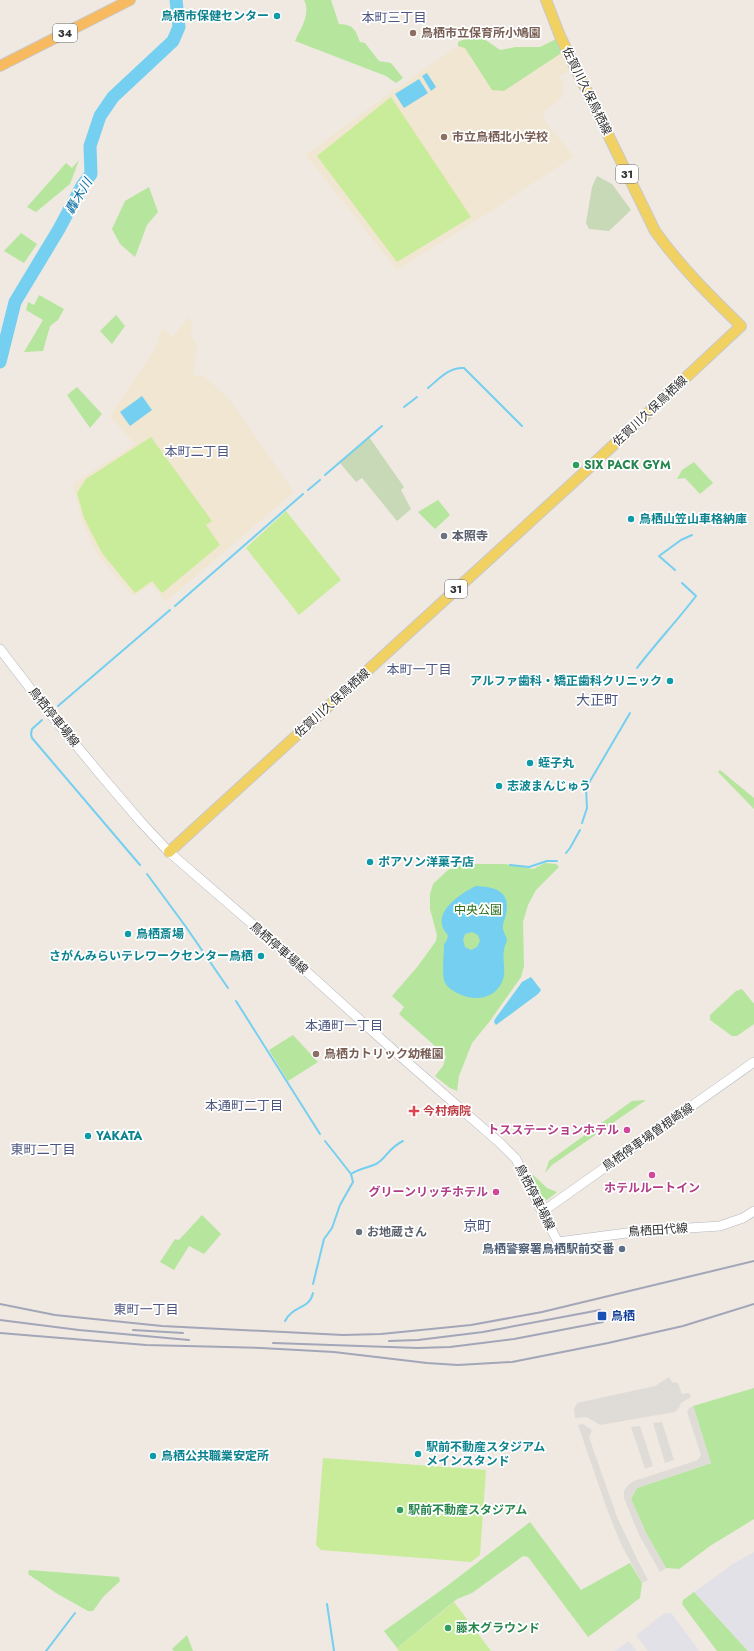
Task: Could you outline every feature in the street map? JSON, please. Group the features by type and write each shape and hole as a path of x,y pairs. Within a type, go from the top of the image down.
{"highway":[{"name":"34","path":"0,66 130,0"}],"main road":[{"name":"佐賀川久保鳥栖線","path":"169,852 561,494 741,326 670,252 655,231 560,36 546,0"},
{"name":"鳥栖停車場線","path":"0,649 46,709 105,780 169,852 500,1143 516,1159 558,1242"},
{"name":"鳥栖停車場曽根崎線","path":"542,1212 754,1062"},
{"name":"鳥栖田代線","path":"558,1242 642,1231 720,1226 743,1218 754,1211"}],"shaded area":[{"name":"市立鳥栖北小学校","path":"480,36 500,50 516,47 540,47 556,39 572,69 560,76 563,86 562,97 544,112 543,119 574,156 485,215 397,270 306,155 390,93 458,46 458,42 469,37"},
{"path":"189,317 192,323 191,335 197,345 193,375 204,376 230,400 294,492 165,602 152,584 133,596 97,554 83,524 73,484 135,444 110,416 155,349 162,328 172,337"},
{"path":"669,1377 672,1382 678,1383 682,1394 689,1393 691,1397 681,1403 675,1412 600,1425 587,1417 575,1418 574,1409 577,1403 655,1386"},
{"path":"693,1406 711,1463 637,1488 631,1499 646,1533 666,1568 660,1572 639,1535 624,1498 624,1491 628,1485 634,1481 698,1460 701,1455 687,1412 689,1408"},
{"path":"662,1422 674,1460 665,1463 653,1423"},
{"path":"583,1424 592,1430 589,1437 617,1517 648,1580 642,1583 621,1544 608,1512 578,1425"},
{"path":"640,1426 653,1466 645,1469 631,1427"},
{"path":"754,1552 754,1651 748,1651 694,1592 733,1564"},
{"path":"665,1613 672,1614 699,1651 648,1651 636,1635"},
{"path":"629,1641 636,1651 615,1651"}],"green space":[{"path":"304,0 331,0 339,24 347,25 353,28 357,33 360,42 365,43 379,61 391,63 403,78 396,83 386,76 295,41 306,16 306,5"},
{"path":"480,36 500,50 516,47 540,47 556,39 562,50 560,54 504,91 492,90 465,48 458,46 458,42 469,37"},
{"path":"391,97 471,217 397,262 317,156"},
{"path":"79,160 70,184 36,212 27,207 66,163 72,168"},
{"path":"597,176 612,184 631,210 609,231 589,229 586,223 592,187"},
{"path":"149,187 158,212 147,225 135,257 120,244 112,229 125,201"},
{"path":"21,233 37,244 24,263 4,251"},
{"path":"39,295 64,309 58,320 50,326 43,351 24,352 43,320 26,310 28,302 34,305"},
{"path":"116,315 125,326 112,344 100,331"},
{"path":"77,387 102,414 90,428 67,395"},
{"path":"151,437 212,521 206,525 220,545 162,593 152,581 135,593 102,553 84,518 77,493 86,479"},
{"path":"369,437 404,487 401,490 411,509 397,521 362,478 356,482 340,463"},
{"path":"694,462 713,483 700,494 685,478 677,479 682,470"},
{"path":"438,500 450,515 435,529 418,512"},
{"path":"286,511 341,580 299,615 246,548"},
{"path":"720,770 754,798 754,809 718,772"},
{"name":"中央公園","path":"545,863 556,864 559,867 536,890 528,905 523,922 524,966 521,977 490,1021 472,1043 459,1076 457,1091 450,1088 435,1076 443,1066 446,1056 399,1014 404,1007 392,996 418,966 436,941 437,935 430,909 430,894 433,884 448,870 464,864 505,864 533,869"},
{"path":"742,989 754,1004 754,1024 737,1036 732,1036 710,1020 710,1015 736,991"},
{"path":"293,1035 318,1062 288,1081 269,1050"},
{"path":"646,1100 552,1165 545,1173 549,1161 632,1101"},
{"path":"531,1173 547,1188 557,1192 547,1200 542,1198 530,1175"},
{"path":"202,1215 221,1234 204,1254 189,1246 174,1270 160,1262 175,1239 179,1240"},
{"path":"754,1388 754,1519 710,1546 679,1569 666,1568 646,1533 631,1499 637,1488 711,1463 693,1406"},
{"path":"323,1458 486,1470 480,1555 471,1562 321,1550 316,1545"},
{"path":"530,1522 581,1590 630,1563 642,1583 640,1598 588,1637 528,1557 523,1556 472,1593 457,1599 397,1648 384,1631 447,1586"},
{"path":"29,1570 119,1577 120,1581 103,1597 93,1611 88,1611 56,1593 28,1574"},
{"path":"694,1592 748,1651 717,1651 682,1604 683,1600"},
{"name":"藤木グラウンド","path":"454,1602 491,1651 399,1651 397,1648"},
{"path":"187,1635 193,1651 174,1651 172,1649"}],"water":[{"path":"427,73 436,87 431,91 422,76"},
{"path":"419,79 428,93 404,108 395,94"},
{"path":"142,396 152,410 130,426 120,412"},
{"path":"476,886 495,889 504,895 507,906 503,923 503,931 507,938 503,957 504,977 498,988 493,993 482,998 463,996 457,993 448,986 443,977 444,944 448,936 443,928 443,915 446,908 452,902","holes":["472,932 478,935 480,941 477,947 471,950 465,947 463,940 465,934"]},
{"path":"531,977 541,990 538,994 496,1025 494,1022 495,1019 522,982"}],"waterway":[{"name":"轟木川","path":"0,362 15,302 59,229 82,186 91,174 90,146 100,116 113,97 173,41 179,27 176,0"},
{"path":"428,388 440,377 454,369 464,368 522,426"},
{"path":"404,407 417,397"},
{"path":"325,475 382,426"},
{"path":"308,490 320,480"},
{"path":"175,606 303,494"},
{"path":"675,570 659,556 681,540 692,535"},
{"path":"637,668 696,596 682,583"},
{"path":"58,706 170,610"},
{"path":"582,823 587,808 586,788 630,713"},
{"path":"42,720 32,729 32,738 140,865"},
{"path":"566,853 580,830"},
{"path":"510,865 529,867 547,861 557,861"},
{"path":"147,874 228,988"},
{"path":"236,1001 320,1134"},
{"path":"313,1284 324,1239 332,1228 340,1205 353,1182 351,1174 325,1141"},
{"path":"351,1174 376,1164 394,1147 403,1141"},
{"path":"285,1321 288,1316 305,1305 313,1293"},
{"path":"327,1604 334,1651"},
{"path":"46,1651 75,1613"}],"railway":[{"path":"0,1304 55,1315 162,1326 343,1335 381,1334 471,1325 542,1312 754,1261"},
{"path":"0,1333 146,1345 261,1348 334,1352 427,1363 458,1365 512,1362 608,1343 683,1326 754,1304"},
{"path":"389,1341 418,1340 483,1332 600,1310"},
{"path":"0,1320 79,1330 189,1340"},
{"path":"273,1343 418,1348 450,1347 514,1339 603,1322"},
{"path":"133,1330 183,1333"}],"place":[{"name":"鳥栖市保健センター","path":"277,16"},
{"name":"鳥栖市立保育所小鳩園","path":"413,33"},
{"name":"市立鳥栖北小学校","path":"444,137"},
{"name":"SIX PACK GYM","path":"576,465"},
{"name":"鳥栖山笠山車格納庫","path":"631,519"},
{"name":"本照寺","path":"444,536"},
{"name":"アルファ歯科・矯正歯科クリニック","path":"670,681"},
{"name":"蛭子丸","path":"530,763"},
{"name":"志波まんじゅう","path":"499,786"},
{"name":"ポアソン洋菓子店","path":"370,862"},
{"name":"鳥栖斎場","path":"128,934"},
{"name":"さがんみらいテレワークセンター鳥栖","path":"261,956"},
{"name":"鳥栖カトリック幼稚園","path":"316,1054"},
{"name":"今村病院","path":"414,1111"},
{"name":"トスステーションホテル","path":"627,1130"},
{"name":"YAKATA","path":"88,1136"},
{"name":"ホテルルートイン","path":"652,1175"},
{"name":"グリーンリッチホテル","path":"496,1192"},
{"name":"お地蔵さん","path":"359,1232"},
{"name":"鳥栖警察署鳥栖駅前交番","path":"622,1249"},
{"name":"鳥栖","path":"602,1316"},
{"name":"駅前不動産スタジアム メインスタンド","path":"418,1454"},
{"name":"鳥栖公共職業安定所","path":"153,1456"},
{"name":"駅前不動産スタジアム","path":"400,1510"},
{"name":"藤木グラウンド","path":"448,1628"}],"district":[{"name":"本町三丁目","path":"394,17"},
{"name":"本町二丁目","path":"197,451"},
{"name":"本町一丁目","path":"419,669"},
{"name":"大正町","path":"597,700"},
{"name":"本通町一丁目","path":"344,1025"},
{"name":"本通町二丁目","path":"244,1105"},
{"name":"東町二丁目","path":"43,1149"},
{"name":"京町","path":"477,1226"},
{"name":"東町一丁目","path":"146,1309"}]}
